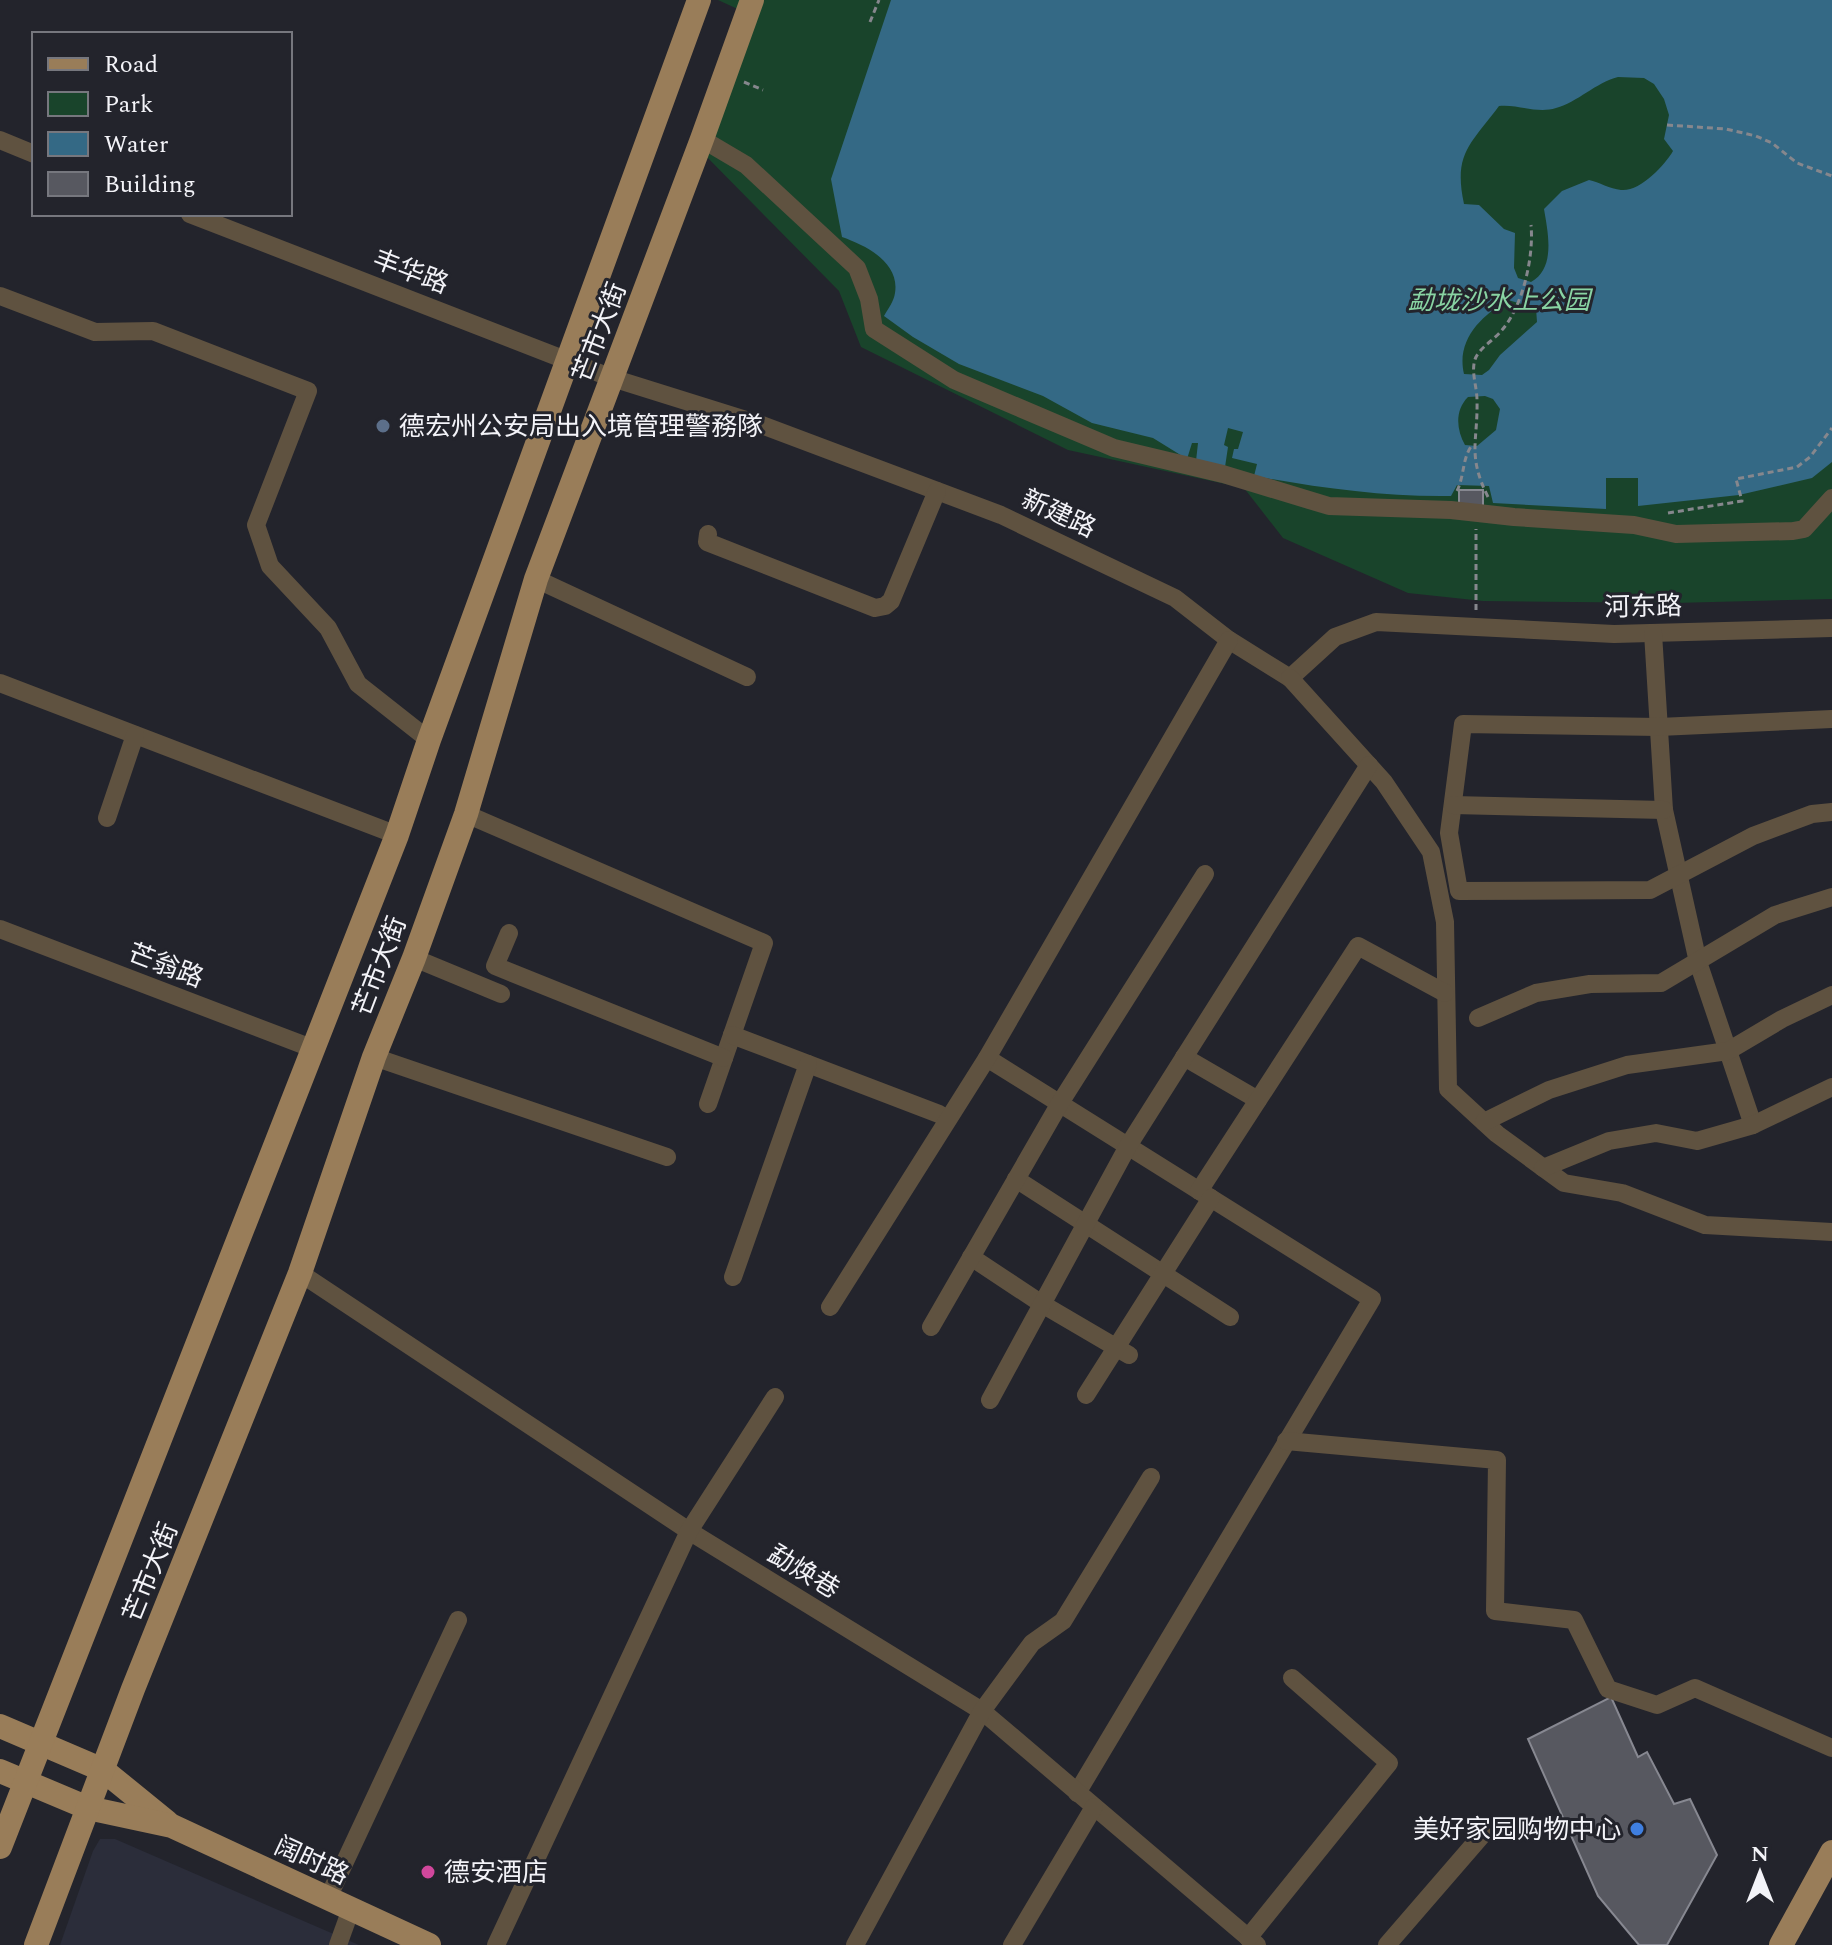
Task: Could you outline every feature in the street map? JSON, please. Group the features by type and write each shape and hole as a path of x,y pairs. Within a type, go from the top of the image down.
{"main road":[{"name":"芒市大街","path":"0,1847 397,835 699,0"},
{"name":"芒市大街","path":"36,1945 300,1273 374,1057 466,814 536,579 752,0"},
{"path":"0,1726 103,1770 172,1826"},
{"path":"0,1771 88,1808 172,1826"},
{"name":"阔时路","path":"172,1826 429,1945"},
{"path":"1781,1945 1832,1852"}],"street":[{"path":"702,139 746,165 857,268 869,299 874,329 954,380 1114,448 1223,474 1329,506 1376,506 1634,525 1676,534 1804,529 1832,498"},
{"path":"0,140 32,153"},
{"name":"丰华路","path":"195,216 612,378"},
{"path":"0,296 95,332 153,331 308,391 256,525 270,566 328,628 358,684 429,740"},
{"name":"新建路","path":"612,378 759,424 1001,515 1175,598 1229,640 1290,678 1384,782 1431,852 1445,922 1448,1089 1484,1122 1564,1183 1622,1193 1705,1225 1832,1232"},
{"path":"708,534 707,542 875,608 891,601 937,491"},
{"path":"536,579 747,677"},
{"name":"河东路","path":"1290,678 1335,637 1376,622 1454,628 1653,633 1832,628"},
{"path":"1653,633 1664,810 1698,962 1753,1125"},
{"path":"830,1307 987,1058 1229,640"},
{"path":"0,683 397,835"},
{"path":"1832,719 1659,727 1463,724 1449,833 1459,891 1650,890 1753,836 1812,814 1832,812"},
{"path":"107,818 135,735"},
{"path":"990,1400 1128,1146 1369,765"},
{"path":"1453,805 1664,810"},
{"path":"466,814 764,943 708,1104"},
{"path":"931,1327 1060,1103 1205,874"},
{"path":"1478,1018 1536,993 1590,984 1661,983 1775,915 1832,897"},
{"name":"芒翁路","path":"0,929 314,1049"},
{"path":"509,933 495,966 724,1058"},
{"path":"1086,1395 1122,1351 1161,1273 1258,1100 1358,946 1445,993"},
{"path":"414,958 501,994"},
{"path":"1484,1122 1549,1090 1627,1065 1728,1051 1782,1019 1832,995"},
{"path":"732,1035 939,1114"},
{"path":"374,1057 667,1157"},
{"path":"1184,1057 1258,1100"},
{"path":"987,1058 1372,1299 1077,1793"},
{"path":"733,1277 808,1064"},
{"path":"1543,1168 1609,1141 1656,1133 1697,1141 1753,1125 1832,1087"},
{"path":"1016,1179 1230,1317"},
{"path":"971,1257 1122,1351"},
{"name":"勐焕巷","path":"300,1273 689,1531 982,1711 1252,1941"},
{"path":"496,1945 689,1531 775,1397"},
{"path":"1286,1441 1497,1460 1495,1611 1574,1620 1608,1689 1657,1705 1695,1688 1832,1748"},
{"path":"855,1945 982,1711 1032,1643 1063,1621 1151,1477"},
{"path":"328,1898 458,1620"},
{"path":"1252,1941 1389,1763 1292,1678"},
{"path":"1012,1945 1094,1807"},
{"path":"1387,1945 1483,1834"},
{"path":"338,1945 351,1909"}],"path":[{"path":"870,22 879,0"},
{"path":"1667,125 1726,129 1756,136 1772,143 1797,163 1832,176"},
{"path":"1483,488 1473,444 1477,400 1476,356 1499,334 1517,308 1525,279 1531,225"},
{"path":"1634,525 1660,515 1742,501 1736,479 1797,467 1810,457 1832,428"},
{"path":"1459,487 1464,477 1467,451 1473,444"},
{"path":"1476,513 1476,628"}],"shaded area":[{"path":"100,1839 115,1839 359,1945 60,1945"}],"green space":[{"name":"勐垅沙水上公园","path":"718,0 1832,0 1832,599 1674,603 1483,601 1408,593 1283,538 1244,488 1068,450 861,347 839,291 699,149 753,16"}],"water":[{"name":"勐垅沙水上公园","path":"891,0 1832,0 1832,462 1812,478 1739,495 1638,506 1638,478 1606,478 1606,509 1493,503 1489,486 1457,485 1451,496 1401,495 1328,488 1254,476 1257,464 1232,458 1243,432 1228,428 1224,445 1228,447 1225,467 1196,461 1198,443 1192,443 1187,459 1153,438 1092,423 1043,396 959,364 884,316 895,293 892,272 879,256 842,237 831,179","holes":["1618,77 1644,78 1654,84 1664,99 1669,115 1664,139 1673,151 1658,170 1636,187 1621,190 1589,180 1562,191 1544,209 1548,249 1544,268 1531,282 1518,278 1514,268 1515,233 1504,229 1479,205 1464,204 1461,173 1467,150 1499,106 1542,110 1556,108","1508,300 1536,308 1537,322 1482,375 1464,374 1462,362 1467,340 1480,321","1485,396 1493,399 1500,409 1496,430 1477,446 1465,445 1460,433 1459,414 1468,397"]}],"building":[{"path":"1459,490 1483,490 1483,507 1459,507"},
{"name":"美好家园购物中心","path":"1611,1697 1638,1757 1647,1752 1674,1804 1690,1799 1717,1855 1667,1945 1639,1945 1598,1896 1528,1739"}],"place":[{"name":"德宏州公安局出入境管理警務隊","path":"383,426"},
{"name":"美好家园购物中心","path":"1637,1829"},
{"name":"德安酒店","path":"428,1872"}]}
